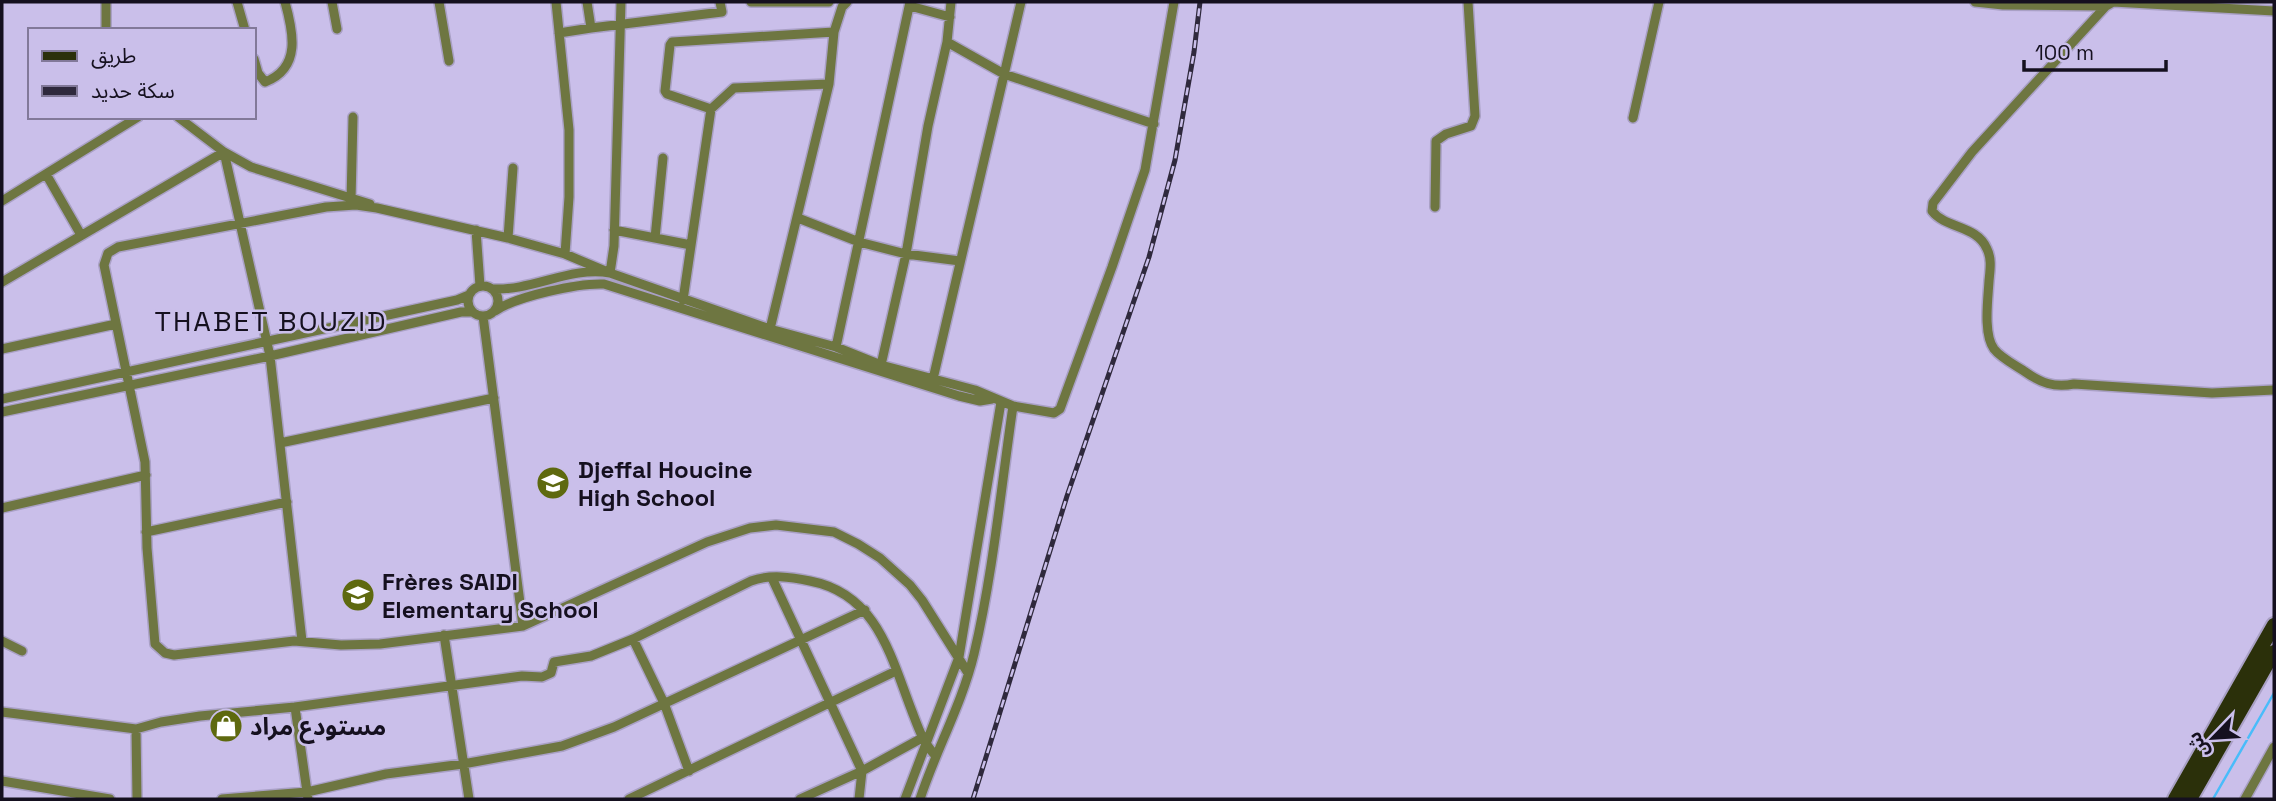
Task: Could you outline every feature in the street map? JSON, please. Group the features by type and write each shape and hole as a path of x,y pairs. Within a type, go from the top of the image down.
{"main road":[{"path":"2175,799 2274,625"},
{"path":"2190,799 2274,652"}],"street":[{"path":"106,2 106,28"},
{"path":"236,2 243,28"},
{"path":"256,66 265,82 272,79 291,59 291,25 285,2"},
{"path":"332,2 337,29"},
{"path":"439,2 449,61"},
{"path":"556,2 569,130 569,197 565,254"},
{"path":"587,2 591,27"},
{"path":"610,273 614,230 621,2"},
{"path":"558,33 722,12 720,2"},
{"path":"751,2 829,2"},
{"path":"770,329 829,84 834,32 842,7 847,2"},
{"path":"881,366 906,254 928,126 947,42 951,2"},
{"path":"933,379 1021,2"},
{"path":"181,119 224,152 258,170 351,201 565,254 683,300 770,329 836,347 881,366 975,390 1013,406 1051,414 1059,409 1145,170 1174,2"},
{"path":"1435,207 1436,141 1446,134 1471,126 1475,117 1468,2"},
{"path":"1633,118 1659,2"},
{"path":"1975,2 2003,5 2111,4 2274,11"},
{"path":"836,347 910,4 950,17"},
{"path":"2111,4 1972,152 1933,203 1931,211 1937,217 1972,232 1983,241 1990,265 1987,310 1989,339 1994,349 2036,379 2060,387 2074,384 2211,393 2274,390"},
{"path":"711,109 665,93 672,42 834,32"},
{"path":"947,42 1004,74 1154,124"},
{"path":"683,300 711,109 734,88 829,84"},
{"path":"351,201 353,117"},
{"path":"2,201 135,119"},
{"path":"224,152 268,340 302,641"},
{"path":"2,282 224,152"},
{"path":"655,238 663,158"},
{"path":"508,238 513,168"},
{"path":"46,174 81,235"},
{"path":"351,201 111,250 106,256 104,265 146,475 146,532 154,640 160,650 174,655 302,641 357,646 523,626 707,542 750,528 776,524 834,532 880,558 910,585 922,600 968,673"},
{"path":"798,218 859,242 906,254 960,261"},
{"path":"476,230 480,286"},
{"path":"614,230 691,245"},
{"path":"480,286 492,289 515,288 586,271 610,273"},
{"path":"2,412 270,356 461,312 473,312 483,316 522,298 604,284 959,396 980,401 996,401"},
{"path":"2,399 457,300 480,286"},
{"path":"492,289 498,299 495,310"},
{"path":"469,295 468,304 473,312"},
{"path":"483,316 523,626"},
{"path":"2,349 116,324"},
{"path":"281,443 494,398"},
{"path":"905,799 923,741 959,657 996,401"},
{"path":"920,799 968,673 983,607 1013,406"},
{"path":"2,508 146,475"},
{"path":"146,532 287,502"},
{"path":"2,712 136,729 200,716 295,707 523,676 542,677 551,673 554,662 592,656 633,639 729,590 762,577 792,577 833,587 865,610 880,632 923,741 936,756"},
{"path":"772,578 862,771 859,799"},
{"path":"222,799 308,796 386,774 463,764 562,746 614,727 865,610"},
{"path":"444,635 469,799"},
{"path":"633,639 664,703 689,771"},
{"path":"2,641 22,651"},
{"path":"629,799 896,671"},
{"path":"295,707 308,796"},
{"path":"136,729 137,799"},
{"path":"800,799 923,741"},
{"path":"2245,799 2274,747"},
{"path":"2,781 110,799"}],"waterway":[{"path":"2213,799 2274,693"}],"railway":[{"path":"973,799 1067,496 1149,257 1175,160 1200,2"}],"place":[{"name":"Djeffal Houcine High School","path":"553,483"},
{"name":"Frères SAIDI Elementary School","path":"358,595"},
{"name":"مستودع مراد","path":"226,726"}],"district":[{"name":"THABET BOUZID","path":"271,321"}]}
